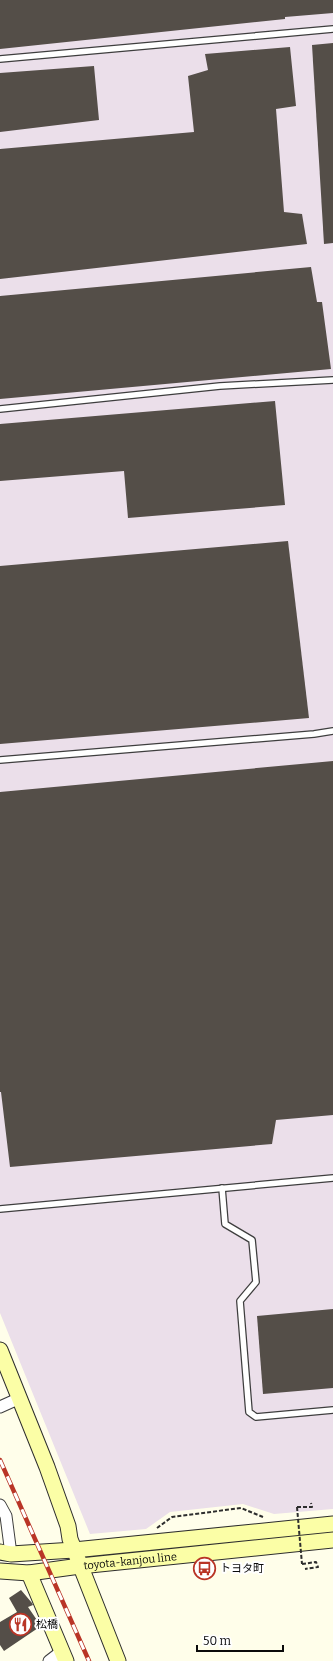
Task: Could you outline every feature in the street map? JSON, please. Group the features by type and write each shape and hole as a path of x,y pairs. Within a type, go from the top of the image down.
{"main road":[{"path":"0,1350 48,1467 74,1550 118,1661"},
{"name":"toyota-kanjou line","path":"5,1553 74,1550 333,1524"},
{"name":"toyota-kanjou line","path":"0,1571 29,1573 80,1566 333,1540"},
{"path":"29,1573 64,1656"}],"street":[{"path":"0,1407 20,1398"},
{"path":"0,1505 6,1516 5,1553"},
{"path":"49,1661 64,1656"}],"lane":[{"path":"0,59 333,29"},
{"path":"0,409 220,386 333,380"},
{"path":"0,760 314,734 333,731"},
{"path":"0,1209 333,1178"},
{"path":"222,1188 225,1224 252,1240 256,1282 240,1301 249,1412 256,1417 333,1410"}],"path":[{"path":"305,1569 318,1567 316,1562 302,1564 297,1507 312,1507 311,1503"},
{"path":"152,1532 172,1517 241,1508 267,1518"}],"shaded area":[{"path":"0,0 333,0 333,1509 274,1514 243,1504 170,1512 146,1529 90,1534 0,1313"}],"building":[{"path":"0,0 333,0 333,13 0,49"},
{"path":"333,43 333,243 324,244 312,45"},
{"path":"290,47 296,106 276,109 284,212 302,214 307,244 0,279 0,149 194,132 188,76 208,70 205,54"},
{"path":"94,66 99,120 0,132 0,73"},
{"path":"311,267 317,302 322,302 331,369 0,399 0,296"},
{"path":"275,401 285,505 128,518 124,471 0,481 0,424"},
{"path":"288,541 309,718 0,744 0,566"},
{"path":"333,761 333,1115 276,1120 272,1144 10,1167 0,1092 0,792"},
{"path":"333,1309 333,1388 263,1394 257,1316"},
{"path":"21,1590 32,1603 33,1605 28,1607 41,1626 4,1651 0,1645 0,1622 17,1612 9,1598"}],"railway":[{"path":"0,1460 89,1661"}],"place":[{"name":"トヨタ町","path":"204,1568"},
{"name":"松橋","path":"20,1624"}]}
